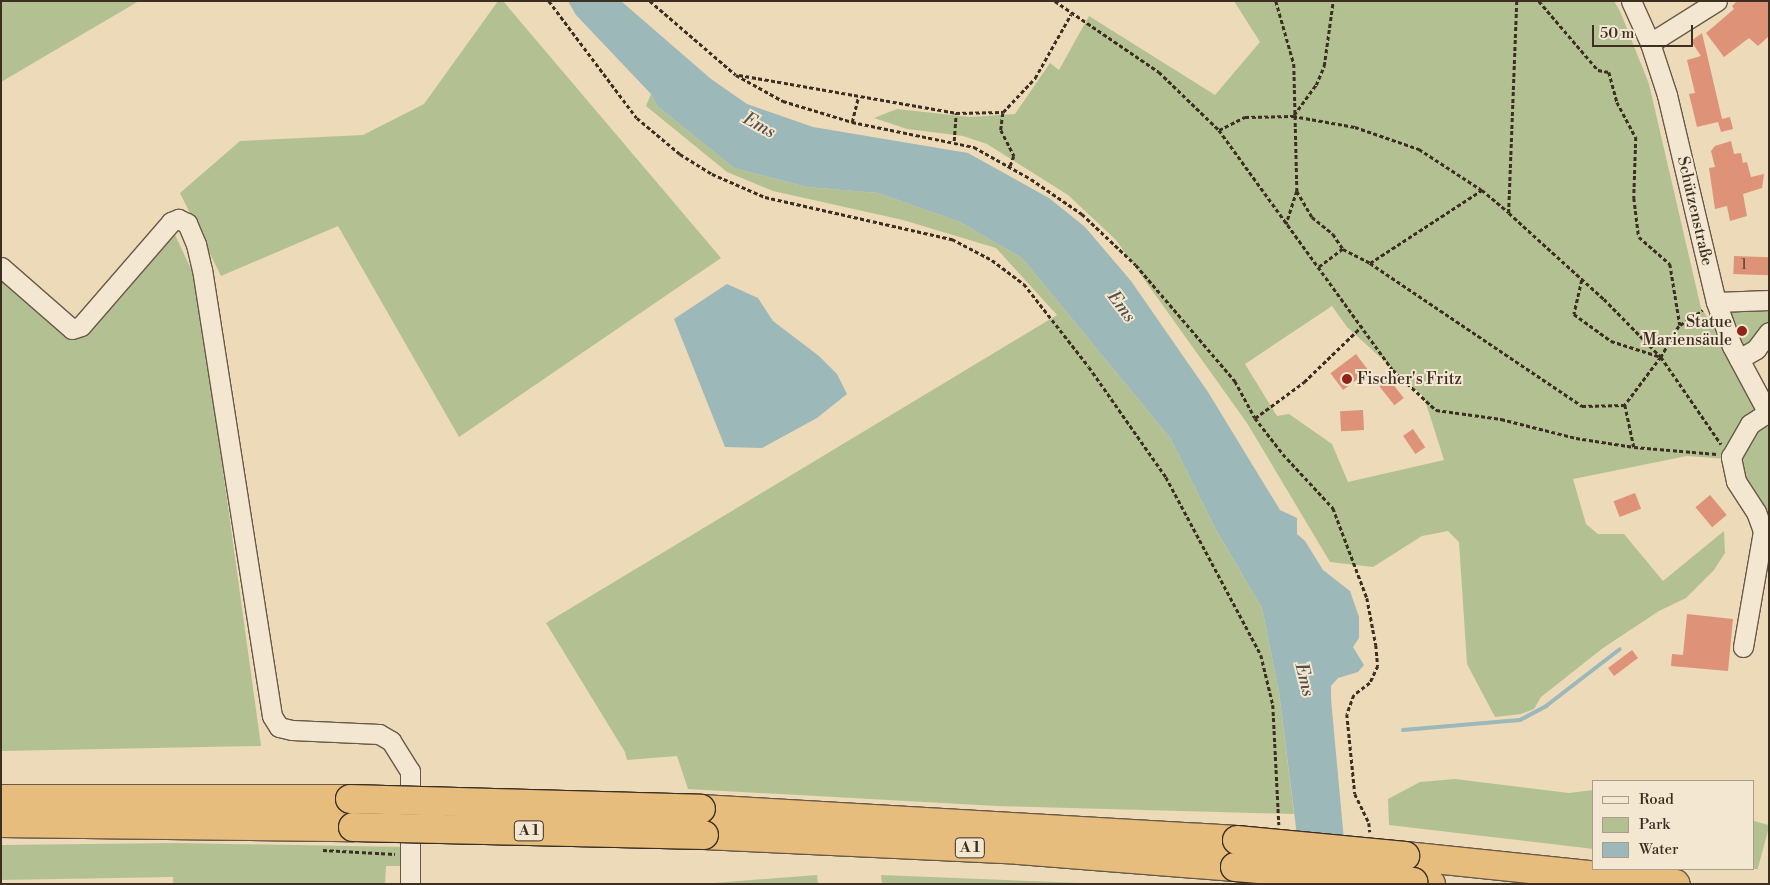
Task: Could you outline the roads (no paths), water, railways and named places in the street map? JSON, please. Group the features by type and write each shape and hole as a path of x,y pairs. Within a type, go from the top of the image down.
{"highway":[{"name":"A 1","path":"1,799 350,800 701,809 1238,840 1676,884"},
{"name":"A 1","path":"1,823 353,827 704,835 1019,850 1422,883"}],"street":[{"name":"Schützenstraße","path":"1631,1 1650,43 1671,113 1711,305 1768,414"},
{"path":"1650,43 1717,1"},
{"path":"1,267 72,329 81,326 171,222 178,219 187,223 196,244 202,269 272,716 279,727 379,734 391,742 410,771 410,884"},
{"path":"1711,305 1769,300"},
{"path":"1738,359 1756,349 1769,332"},
{"path":"1743,647 1763,531 1756,512 1736,481 1730,457 1750,424 1768,414"}],"water":[{"name":"Ems","path":"568,1 621,1 711,79 747,104 813,127 968,153 1049,198 1085,227 1131,281 1208,392 1280,510 1297,518 1297,534 1305,541 1323,570 1350,591 1359,617 1359,638 1353,647 1364,665 1358,672 1338,678 1331,686 1348,884 1303,884 1279,692 1262,608 1215,528 1171,439 1022,258 960,222 878,193 807,187 734,168 657,106 651,94 576,15"},
{"path":"727,284 758,298 773,321 819,356 837,374 847,394 817,418 762,448 725,447 674,319"}],"waterway":[{"path":"1403,730 1520,720 1546,706 1620,649"}],"place":[{"name":"Statue Mariensäule","path":"1742,331"},
{"name":"Fischer's Fritz","path":"1347,379"}]}
